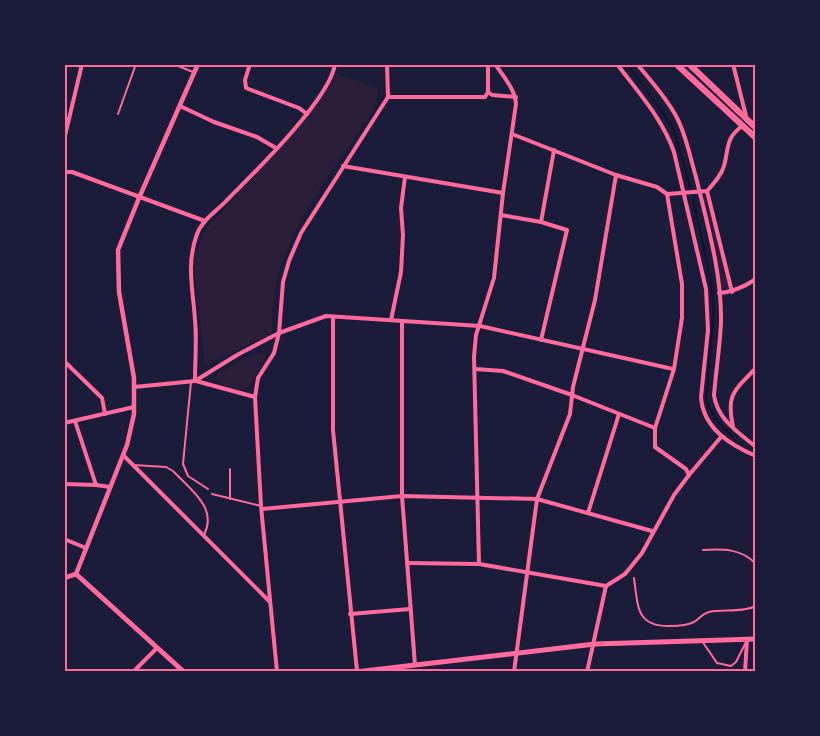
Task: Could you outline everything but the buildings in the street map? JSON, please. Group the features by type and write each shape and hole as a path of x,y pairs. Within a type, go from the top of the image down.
{"main road":[{"path":"676,64 756,138"},
{"path":"689,64 756,128"},
{"path":"64,578 76,574 184,672"},
{"path":"356,671 389,670 595,644 756,639"}],"street":[{"path":"64,140 82,64"},
{"path":"76,574 123,455 134,414 134,387 119,292 118,250 198,64"},
{"path":"250,64 245,80 246,88 299,108 307,114"},
{"path":"193,381 195,322 189,266 197,233 205,220 227,201 307,114 321,95 335,64"},
{"path":"277,672 261,507 255,398 258,378 274,353 279,333 283,282 289,261 301,233 388,97 387,64"},
{"path":"388,97 485,97 488,92 488,64"},
{"path":"479,564 476,369 474,366 476,335 494,278 516,98 495,64"},
{"path":"617,64 667,132 684,194 708,306 701,406 720,437 738,449 756,456"},
{"path":"637,64 677,116 699,192 719,293 721,323 714,395 716,407 723,419 756,447"},
{"path":"734,64 747,120"},
{"path":"488,92 492,95 516,98"},
{"path":"180,106 214,122 257,137 276,148"},
{"path":"512,134 616,175 657,187 667,194 684,194 707,191 718,179 733,133 742,126"},
{"path":"541,222 554,150"},
{"path":"343,166 503,193"},
{"path":"64,172 72,172 205,220"},
{"path":"514,672 537,499 566,425 595,300 616,175"},
{"path":"392,320 401,272 403,235 401,208 405,177"},
{"path":"707,191 732,292"},
{"path":"667,194 682,284 682,318 674,369 655,428 656,447 686,469 689,475"},
{"path":"501,215 541,222 567,230 541,340"},
{"path":"719,293 732,292 756,279"},
{"path":"193,381 279,333 326,316 480,326 674,369"},
{"path":"333,317 333,430 356,671"},
{"path":"402,321 402,496 416,666"},
{"path":"64,361 102,398 105,414"},
{"path":"733,428 729,410 734,392 756,368"},
{"path":"476,369 503,370 655,428"},
{"path":"134,387 193,381 255,398"},
{"path":"64,423 134,407"},
{"path":"588,513 619,414"},
{"path":"75,421 96,484"},
{"path":"407,563 479,564 606,586 625,574 650,540 652,531 674,495 720,437"},
{"path":"123,455 270,602"},
{"path":"64,484 96,484 110,487"},
{"path":"261,507 402,496 537,499 652,531"},
{"path":"64,539 86,548"},
{"path":"587,672 606,586"},
{"path":"350,614 410,609"},
{"path":"745,672 747,639"},
{"path":"133,672 158,648"}],"lane":[{"path":"118,114 136,64"},
{"path":"173,64 194,73"},
{"path":"193,381 183,464 188,476 208,489"},
{"path":"132,465 163,467 173,471 206,508 209,522 204,536"},
{"path":"230,469 230,499"},
{"path":"212,494 261,507"},
{"path":"703,550 724,549 740,552 756,564"},
{"path":"634,578 638,603 645,620 652,625 672,626 693,622 709,612 749,609 756,606"},
{"path":"702,641 717,663 731,666 736,662 747,639"}],"shaded area":[{"path":"335,73 378,88 377,99 371,114 320,188 287,248 276,285 272,334 205,365 193,259 205,230 304,121"},
{"path":"708,197 729,288 721,289 702,198"},
{"path":"262,353 266,355 250,387 231,388 221,384 215,378 218,373 250,356"}],"waterway":[{"path":"627,64 673,128 690,186"},
{"path":"693,199 710,277 714,308 706,400 716,420 733,437"}]}
